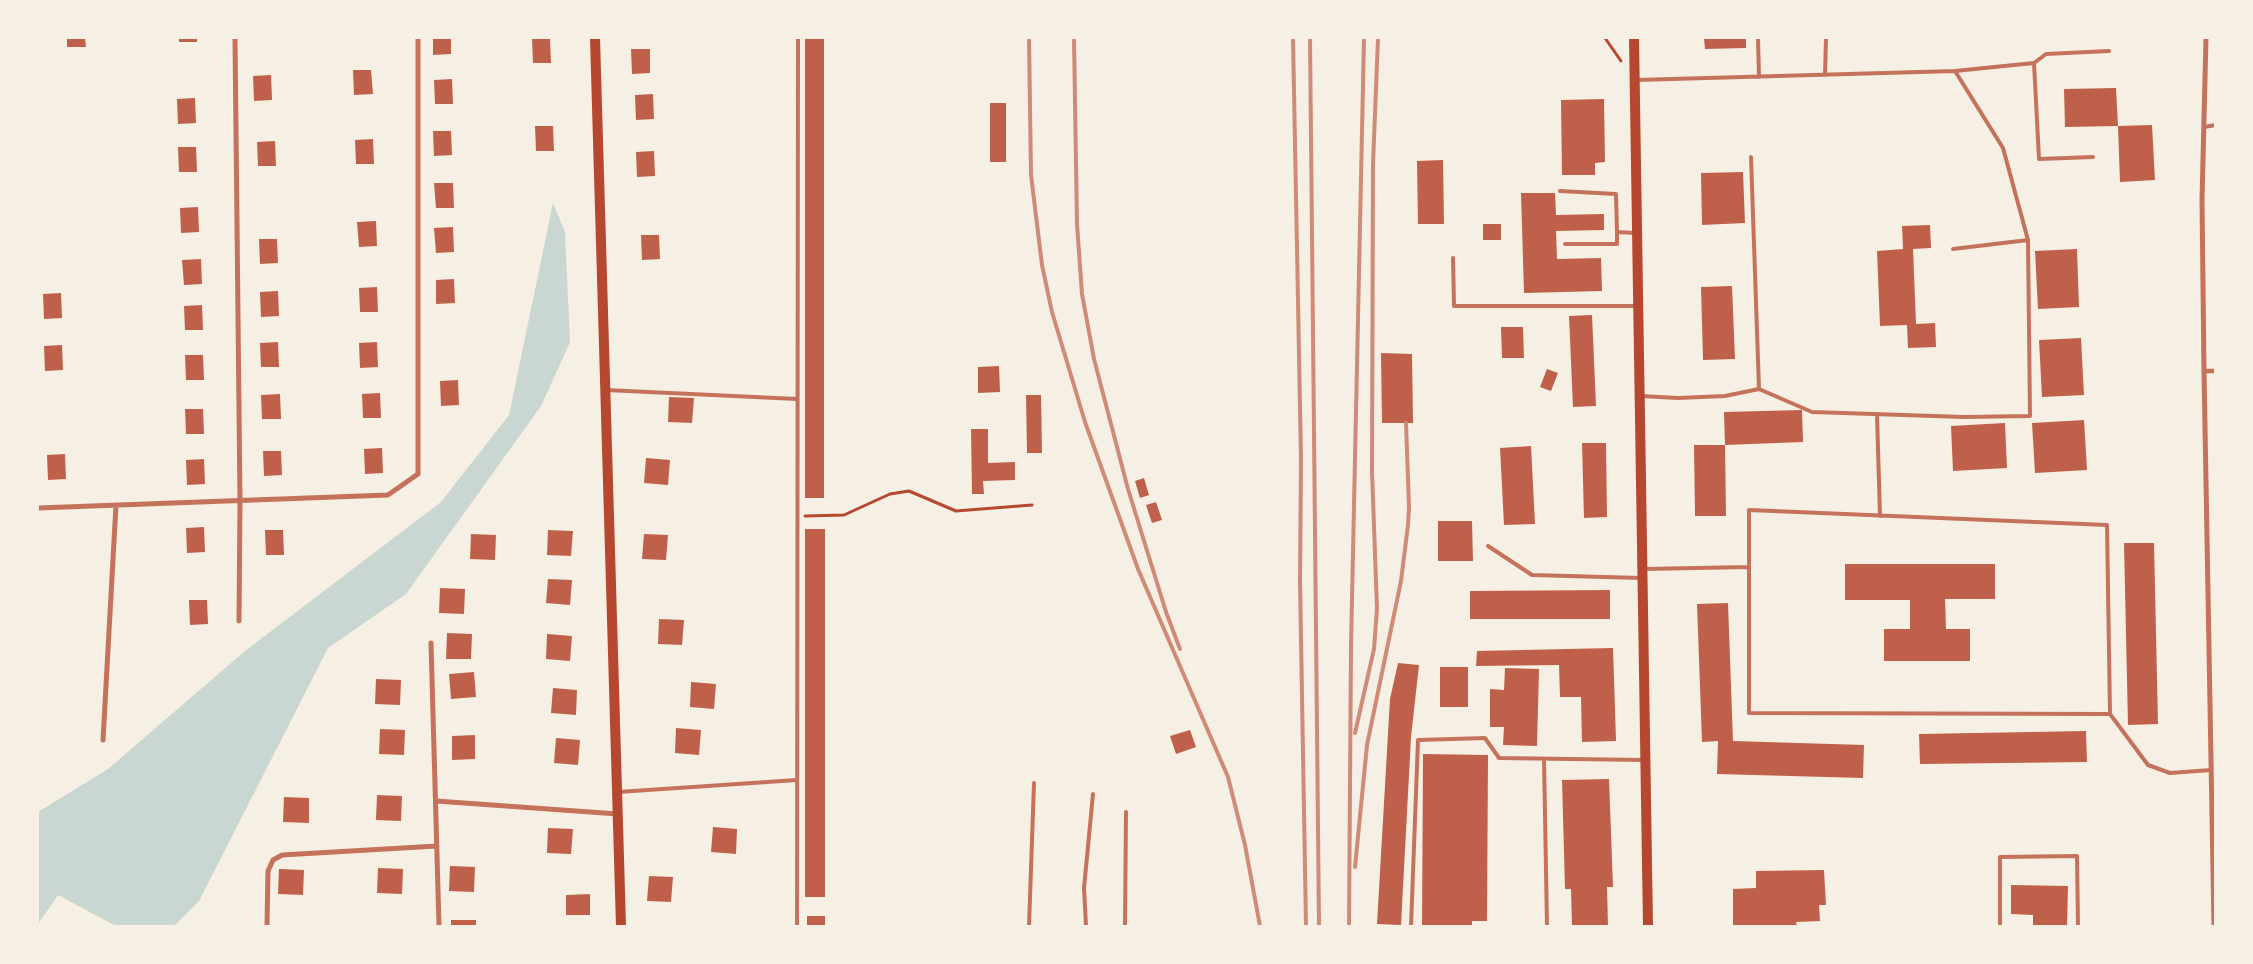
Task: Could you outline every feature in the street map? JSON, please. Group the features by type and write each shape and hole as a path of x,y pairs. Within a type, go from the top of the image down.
{"main road":[{"path":"595,38 621,926"},
{"path":"1634,38 1648,926"}],"street":[{"path":"235,38 240,501 239,621"},
{"path":"38,508 388,496 418,474 418,38"},
{"path":"2206,38 2204,371 2214,926"},
{"path":"2204,371 2216,371"},
{"path":"103,740 116,505"},
{"path":"431,643 439,926"},
{"path":"436,801 619,814"},
{"path":"267,926 268,871 273,860 282,855 437,846"}],"lane":[{"path":"797,926 798,38"},
{"path":"1758,38 1759,76"},
{"path":"1825,75 1826,38"},
{"path":"1635,80 1955,71 2034,63 2046,54 2110,50"},
{"path":"2034,63 2039,159 2093,157"},
{"path":"1640,396 1678,398 1725,396 1759,390 1812,412 1964,417 2030,416 2028,240 2003,148 1955,71"},
{"path":"2204,127 2216,125"},
{"path":"1751,157 1759,390"},
{"path":"1560,191 1616,194 1617,244 1565,244"},
{"path":"1617,232 1637,232"},
{"path":"1953,249 2028,240"},
{"path":"1453,258 1454,306 1638,306"},
{"path":"606,390 797,399"},
{"path":"1877,414 1880,516"},
{"path":"2110,714 1748,713 1749,510 2107,525 2110,714 2148,765 2170,773 2211,770"},
{"path":"1488,546 1532,575 1643,574 1749,567"},
{"path":"1411,926 1418,740 1485,738 1499,758 1646,760"},
{"path":"1544,759 1547,926"},
{"path":"618,792 797,780"},
{"path":"1029,926 1034,783"},
{"path":"1086,926 1084,888 1093,794"},
{"path":"1126,812 1126,926"},
{"path":"2000,926 2000,856 2077,856 2078,926"}],"path":[{"path":"797,516 844,515 890,494 909,491 956,511 1032,505"}],"shaded area":[{"path":"553,203 565,232 570,342 541,406 406,594 328,648 199,901 174,926 116,926 58,895 38,924 38,812 108,769 245,651 441,502 509,415"}],"building":[{"path":"67,38 85,38 86,47 67,47"},
{"path":"179,38 197,38 197,42 179,42"},
{"path":"433,38 451,38 451,54 433,55"},
{"path":"532,38 550,38 551,63 533,63"},
{"path":"805,38 824,38 824,498 805,498"},
{"path":"1704,38 1746,38 1746,48 1705,49"},
{"path":"631,49 650,49 650,73 632,74"},
{"path":"353,70 371,70 373,94 354,95"},
{"path":"271,75 272,100 254,101 253,76"},
{"path":"452,79 453,104 435,104 434,80"},
{"path":"2116,88 2118,126 2065,127 2064,89"},
{"path":"653,94 654,119 636,120 635,95"},
{"path":"195,98 196,123 178,124 177,99"},
{"path":"1604,99 1605,162 1595,163 1595,175 1562,175 1561,100"},
{"path":"990,103 1006,103 1006,162 990,162"},
{"path":"2152,125 2155,180 2120,182 2118,126"},
{"path":"535,126 553,126 554,151 536,151"},
{"path":"433,131 451,131 452,155 434,156"},
{"path":"373,139 374,164 356,164 355,140"},
{"path":"275,141 276,166 258,166 257,142"},
{"path":"178,147 196,147 197,172 179,172"},
{"path":"654,151 655,176 637,177 636,152"},
{"path":"1443,160 1444,224 1418,224 1417,161"},
{"path":"1743,172 1745,223 1702,225 1701,173"},
{"path":"434,183 453,183 454,208 436,208"},
{"path":"1521,193 1555,193 1556,215 1604,214 1604,230 1556,231 1557,259 1601,258 1602,291 1524,293"},
{"path":"198,207 199,232 181,233 180,208"},
{"path":"376,221 377,246 359,247 357,222"},
{"path":"1483,224 1501,224 1501,240 1483,240"},
{"path":"1930,225 1931,248 1913,249 1916,324 1935,323 1936,347 1908,348 1907,325 1880,326 1877,251 1903,249 1902,226"},
{"path":"453,227 454,252 436,253 434,228"},
{"path":"641,235 659,235 660,259 642,260"},
{"path":"259,239 277,239 278,263 260,264"},
{"path":"2077,249 2079,307 2038,309 2035,251"},
{"path":"201,259 202,284 184,285 182,260"},
{"path":"454,279 455,303 436,304 436,280"},
{"path":"1732,286 1735,359 1703,360 1701,287"},
{"path":"377,287 378,312 360,312 359,288"},
{"path":"278,291 279,316 261,317 260,292"},
{"path":"61,293 62,318 44,319 43,294"},
{"path":"202,305 203,330 185,330 184,306"},
{"path":"1592,315 1596,406 1573,407 1569,316"},
{"path":"1501,327 1523,327 1524,358 1502,358"},
{"path":"2081,338 2084,395 2042,397 2039,340"},
{"path":"278,342 279,367 261,367 260,343"},
{"path":"377,342 378,367 360,368 359,343"},
{"path":"62,345 63,370 45,371 44,346"},
{"path":"1381,353 1412,354 1413,423 1382,423"},
{"path":"185,355 203,355 204,380 186,380"},
{"path":"999,366 1000,392 978,393 978,367"},
{"path":"1547,369 1558,373 1551,391 1540,387"},
{"path":"458,380 459,405 441,406 440,381"},
{"path":"380,393 381,418 363,418 362,394"},
{"path":"280,394 281,419 262,419 261,395"},
{"path":"1026,395 1041,395 1042,453 1027,453"},
{"path":"669,397 694,398 692,423 668,422"},
{"path":"185,409 203,409 204,434 186,434"},
{"path":"1802,410 1803,442 1725,445 1724,412"},
{"path":"2084,420 2087,470 2035,473 2032,423"},
{"path":"2005,423 2007,468 1953,471 1951,426"},
{"path":"971,429 988,429 988,463 1015,462 1015,480 983,481 984,494 972,494"},
{"path":"1582,443 1606,443 1607,517 1584,518"},
{"path":"1694,445 1725,445 1726,516 1695,516"},
{"path":"1531,446 1535,524 1504,525 1500,448"},
{"path":"382,448 383,473 365,474 364,449"},
{"path":"263,451 281,451 282,475 264,476"},
{"path":"65,454 66,479 48,480 47,455"},
{"path":"646,458 670,460 668,485 644,483"},
{"path":"204,459 205,484 187,485 186,460"},
{"path":"1144,478 1149,495 1140,498 1135,481"},
{"path":"1156,502 1162,520 1152,523 1146,505"},
{"path":"1438,521 1472,521 1473,561 1438,561"},
{"path":"204,527 205,552 187,553 186,528"},
{"path":"805,529 825,529 825,897 805,897"},
{"path":"265,530 283,530 284,555 266,555"},
{"path":"548,530 573,531 571,556 547,555"},
{"path":"471,534 496,535 495,560 470,559"},
{"path":"644,534 668,535 666,560 642,559"},
{"path":"2124,543 2154,543 2158,724 2128,725"},
{"path":"1845,564 1995,564 1995,599 1945,599 1946,629 1970,629 1970,661 1884,661 1884,629 1910,629 1910,600 1845,600"},
{"path":"548,579 572,580 570,605 546,603"},
{"path":"440,588 465,589 464,614 439,613"},
{"path":"1610,590 1610,619 1470,619 1470,591"},
{"path":"189,600 207,600 208,624 190,625"},
{"path":"1728,603 1733,741 1864,745 1863,778 1717,774 1718,741 1702,742 1697,604"},
{"path":"659,619 684,620 682,645 658,644"},
{"path":"447,633 472,634 471,659 446,659"},
{"path":"547,634 572,636 570,661 546,659"},
{"path":"1613,648 1616,741 1582,742 1581,697 1560,697 1559,665 1476,666 1477,651"},
{"path":"1398,663 1419,665 1411,737 1401,925 1377,924 1390,699"},
{"path":"1440,667 1468,667 1468,707 1440,707"},
{"path":"1505,668 1539,669 1537,746 1503,745 1504,727 1490,727 1490,689 1504,690"},
{"path":"474,672 476,697 451,699 449,674"},
{"path":"376,679 401,680 400,705 375,704"},
{"path":"691,682 716,684 714,709 690,707"},
{"path":"553,688 577,690 576,715 551,713"},
{"path":"676,728 701,730 699,755 675,753"},
{"path":"380,729 405,730 404,755 379,754"},
{"path":"1190,730 1196,747 1176,754 1170,736"},
{"path":"2086,731 2087,762 1920,764 1919,734"},
{"path":"475,735 475,759 452,760 452,736"},
{"path":"556,738 580,740 578,765 554,763"},
{"path":"1423,754 1488,755 1487,921 1472,921 1472,926 1422,926"},
{"path":"1609,779 1613,887 1607,887 1608,926 1572,926 1571,889 1565,889 1562,780"},
{"path":"377,795 402,796 401,821 376,820"},
{"path":"284,797 309,798 309,823 283,822"},
{"path":"713,827 737,829 736,854 711,852"},
{"path":"548,828 573,829 571,854 547,853"},
{"path":"450,866 475,867 474,892 449,891"},
{"path":"378,868 403,869 402,894 377,893"},
{"path":"279,869 304,870 303,895 278,894"},
{"path":"1824,870 1826,905 1819,905 1820,921 1796,922 1797,926 1733,926 1733,889 1756,888 1756,871"},
{"path":"649,876 673,877 671,902 647,901"},
{"path":"2011,885 2068,886 2067,926 2033,926 2033,915 2011,914"},
{"path":"590,894 590,915 566,915 566,895"},
{"path":"807,916 825,916 825,926 807,926"},
{"path":"451,920 476,920 476,926 451,926"}],"railway":[{"path":"1029,38 1031,175 1042,265 1052,312 1085,422 1138,569 1228,777 1245,845 1260,926"},
{"path":"1074,38 1077,224 1082,294 1094,359 1128,489 1166,612 1180,649"},
{"path":"1293,38 1301,459 1300,580 1306,926"},
{"path":"1310,38 1319,926"},
{"path":"1349,926 1351,646 1364,38"},
{"path":"1355,733 1374,649 1377,609 1372,471 1373,164 1378,38"},
{"path":"1355,867 1367,745 1401,581 1408,525 1406,423"}]}
